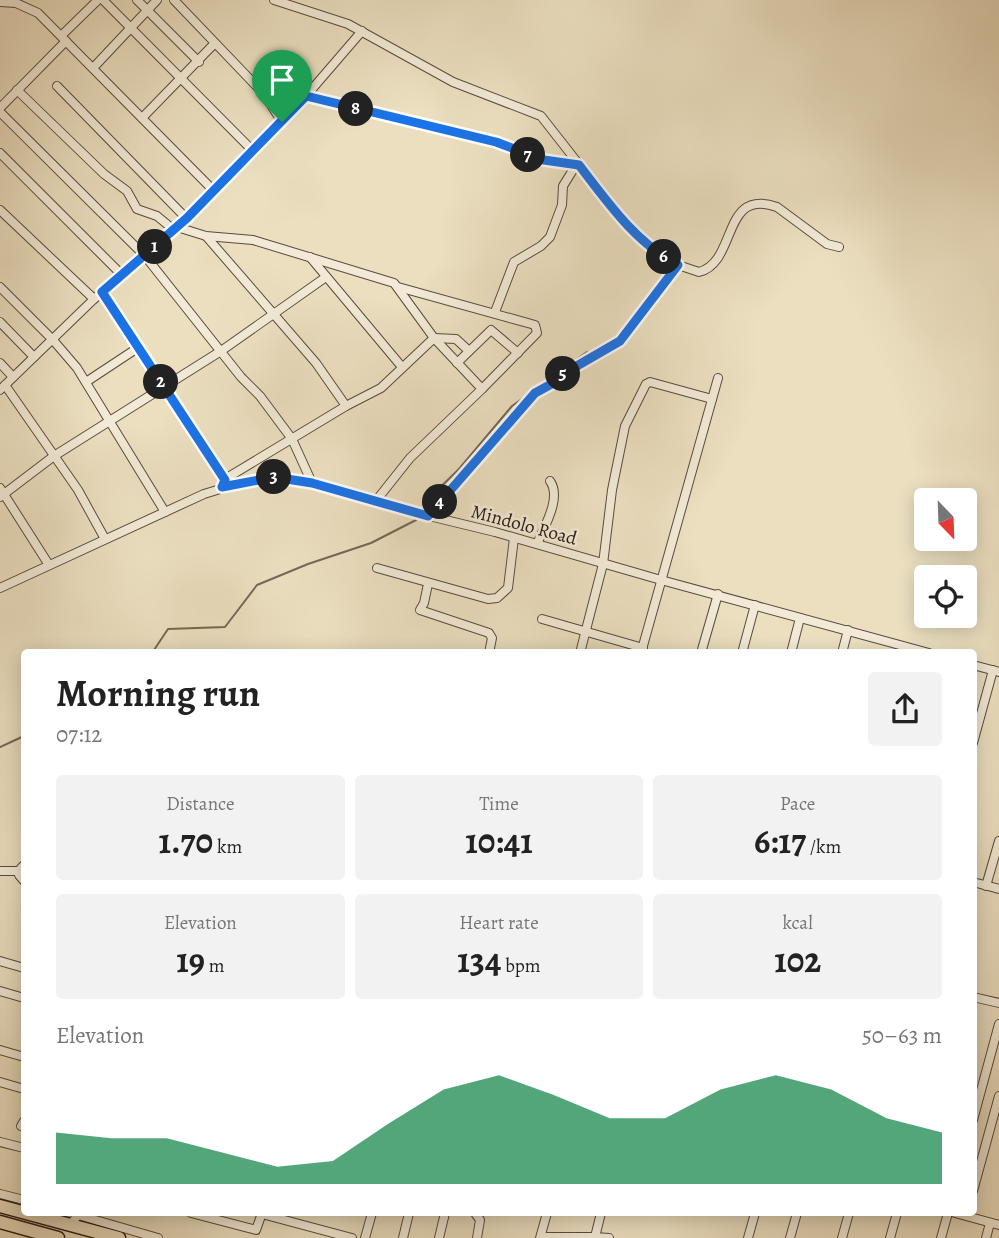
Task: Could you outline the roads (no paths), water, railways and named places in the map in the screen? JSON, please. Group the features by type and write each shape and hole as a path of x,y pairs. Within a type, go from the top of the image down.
{"highway":[{"path":"0,1206 21,1209"},
{"path":"75,1216 120,1238"},
{"path":"0,1222 58,1238"}],"street":[{"path":"254,152 100,0 0,110 145,256 292,439 312,483"},
{"path":"136,0 199,62"},
{"path":"93,68 157,0"},
{"path":"174,0 264,94 282,122"},
{"path":"274,0 348,24 453,82 541,116 621,218 648,246 678,265 699,272 709,267 723,249 735,218 741,211 757,204 768,204 777,208 827,244 839,247"},
{"path":"0,2 16,3 30,8 214,191"},
{"path":"104,539 86,503 3,388 93,299 187,218 254,152 362,31"},
{"path":"142,118 214,44"},
{"path":"57,86 187,218"},
{"path":"17,90 104,174 127,191 137,209 157,216 176,228 206,236 253,240 390,280 398,287 434,338 482,389"},
{"path":"306,96 496,142 544,160 578,165"},
{"path":"0,153 122,275"},
{"path":"495,312 514,262 541,246 550,237 562,205 562,186 578,165"},
{"path":"1,214 93,299"},
{"path":"206,236 316,363 346,406"},
{"path":"310,257 401,368"},
{"path":"428,516 535,393 620,341 678,265"},
{"path":"49,565 1,493 54,456 275,315 326,277"},
{"path":"0,287 53,340 86,382 165,512"},
{"path":"374,502 410,458 537,333 537,328 521,319 398,287"},
{"path":"102,292 223,483 346,406 381,388 434,338 456,339 468,351"},
{"path":"0,322 34,357"},
{"path":"457,363 491,330 518,353"},
{"path":"86,382 139,347"},
{"path":"0,363 13,377"},
{"path":"642,649 718,378"},
{"path":"581,649 603,564 612,490 630,412 646,384 650,382 712,399"},
{"name":"Mindolo Road","path":"0,588 223,483 274,477 312,483 916,649"},
{"path":"537,544 555,492 550,481"},
{"path":"377,568 488,599 497,598 508,588 514,538"},
{"path":"428,584 420,610 489,633 492,643 490,649"},
{"path":"702,649 718,594"},
{"path":"743,649 755,605"},
{"path":"792,649 800,618"},
{"path":"542,619 639,649"},
{"path":"843,649 848,630"},
{"path":"895,649 897,643"},
{"path":"977,666 996,671 977,730"},
{"path":"986,886 999,841"},
{"path":"0,871 21,868"},
{"path":"977,883 999,889"},
{"path":"0,961 21,967"},
{"path":"0,991 21,997"},
{"path":"977,997 999,1003"},
{"path":"977,1105 999,1024"},
{"path":"0,1050 21,1056"},
{"path":"0,1083 21,1088"},
{"path":"977,1176 999,1096"},
{"path":"0,1142 21,1147"},
{"path":"0,1194 21,1199"},
{"path":"75,1216 158,1238"},
{"path":"200,1216 256,1234 261,1216"},
{"path":"273,1216 352,1238"},
{"path":"365,1238 371,1216"},
{"path":"403,1238 407,1216"},
{"path":"439,1238 444,1216"},
{"path":"477,1216 480,1220 477,1238"},
{"path":"546,1216 541,1237 609,1238"},
{"path":"595,1237 600,1216"},
{"path":"748,1238 754,1216"},
{"path":"790,1238 796,1216"},
{"path":"842,1238 848,1216"},
{"path":"890,1238 896,1216"},
{"path":"942,1238 947,1216"},
{"path":"973,1216 996,1223 986,1238"}],"waterway":[{"path":"539,386 587,352"},
{"path":"423,504 459,469 512,406 529,394"},
{"path":"155,649 168,629 225,627 257,585 371,543 416,520"},
{"path":"0,747 21,737"}]}
